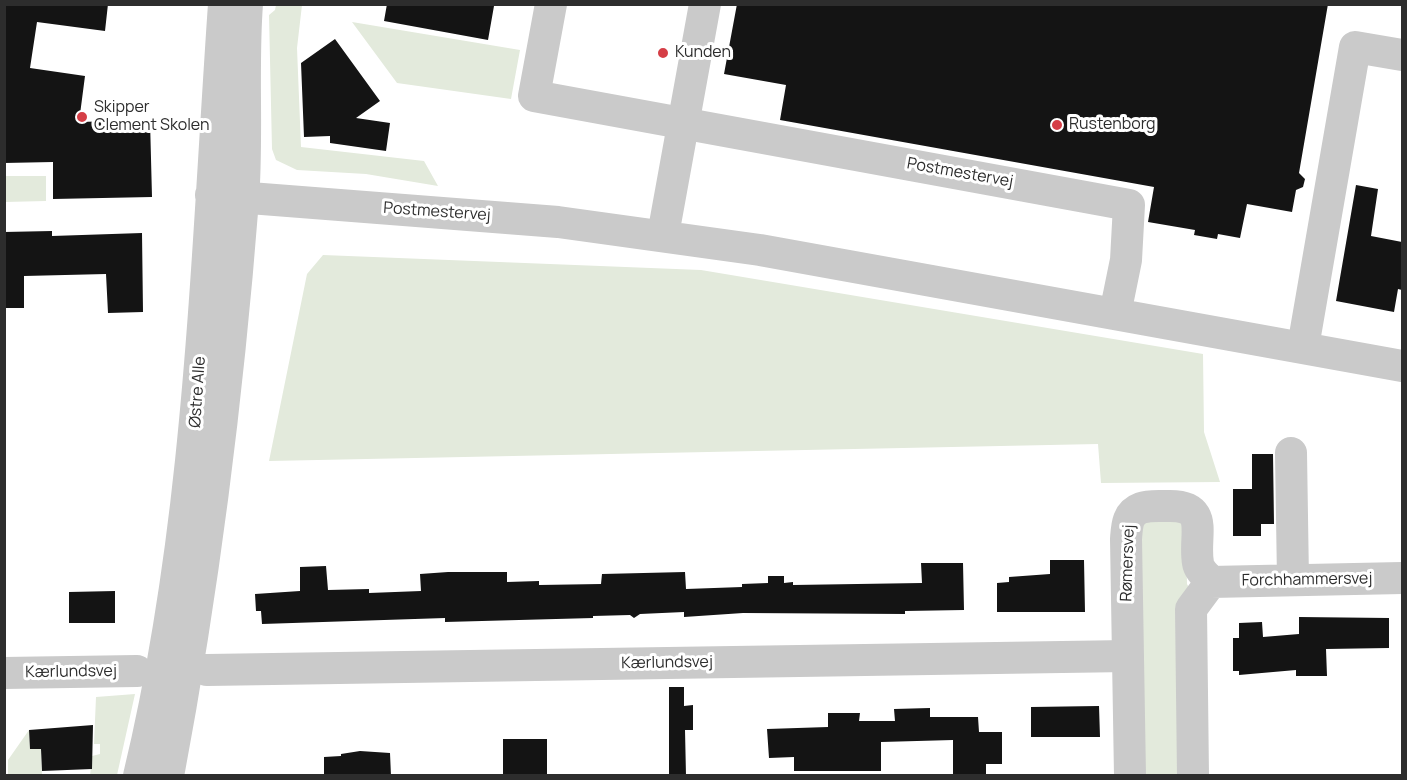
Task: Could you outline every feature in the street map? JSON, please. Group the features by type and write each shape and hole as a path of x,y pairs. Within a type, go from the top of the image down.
{"street":[{"name":"Postmestervej","path":"551,4 534,96 1129,205 1125,260 1115,314"},
{"path":"663,235 705,4"},
{"name":"Østre Alle","path":"139,776 173,605 187,510 202,344 211,195 235,6"},
{"name":"Østre Alle","path":"168,776 196,618 213,497 243,198 235,6"},
{"path":"1303,347 1355,47 1402,55"},
{"name":"Postmestervej","path":"211,195 479,215 663,235 760,250 1402,366"},
{"path":"1291,453 1293,580"},
{"name":"Rømersvej","path":"1130,776 1126,539 1127,522 1134,511 1146,506 1180,506 1191,509 1197,518 1198,566 1211,582"},
{"name":"Forchhammersvej","path":"1211,582 1402,578"},
{"path":"1193,776 1191,609 1211,582"},
{"name":"Kærlundsvej","path":"207,670 1128,656"},
{"name":"Kærlundsvej","path":"4,673 137,671"}],"shaded area":[{"path":"276,5 302,5 297,48 301,147 424,161 438,186 366,174 297,170 276,160 272,149 269,15 275,10"},
{"path":"352,22 520,50 511,99 397,83"},
{"path":"5,176 46,176 46,201 5,202"},
{"path":"323,255 701,270 1203,354 1204,432 1220,482 1101,483 1098,444 269,461 307,274"},
{"path":"1177,518 1186,527 1187,584 1193,595 1185,775 1142,775 1141,522"},
{"path":"135,694 117,775 90,776 92,756 100,754 100,744 94,744 96,697"},
{"path":"29,730 30,749 41,749 42,775 8,775 8,760"}],"building":[{"path":"4,4 108,4 105,31 37,22 30,68 85,76 79,122 150,120 152,197 53,199 53,162 4,163"},
{"path":"387,4 494,6 488,40 384,21"},
{"name":"Rustenborg","path":"737,4 1328,4 1299,173 1305,179 1303,187 1296,190 1292,212 1247,204 1240,238 1218,234 1217,239 1194,235 1195,230 1148,222 1154,187 780,120 786,85 724,74"},
{"path":"335,39 380,101 356,118 390,123 386,151 330,143 330,136 304,137 301,63"},
{"path":"1356,185 1378,189 1371,236 1402,242 1402,290 1398,289 1394,312 1336,301"},
{"path":"52,231 52,236 142,233 143,312 108,313 106,274 24,276 24,308 4,308 4,232"},
{"path":"1252,454 1273,454 1274,524 1261,524 1261,536 1233,536 1233,489 1252,489"},
{"path":"1050,560 1084,560 1085,612 997,612 997,583 1009,582 1009,577 1050,574"},
{"path":"921,563 963,563 964,610 905,611 905,614 743,613 684,617 684,612 640,614 634,618 630,615 445,622 445,618 262,624 261,611 256,611 255,594 300,591 300,567 326,566 328,590 369,589 369,593 421,591 420,574 448,572 507,572 507,582 539,581 539,585 601,584 602,574 685,572 686,589 742,587 742,584 768,583 768,576 784,576 784,583 793,582 793,585 922,583"},
{"path":"115,591 115,623 69,623 69,592"},
{"path":"1299,617 1389,618 1389,648 1326,649 1327,676 1296,676 1296,670 1239,675 1239,671 1233,671 1233,638 1239,638 1239,623 1262,622 1263,637 1299,634"},
{"path":"669,687 684,687 684,706 693,705 693,730 685,730 686,776 669,776"},
{"path":"1099,706 1100,737 1031,737 1031,707"},
{"path":"930,708 930,717 978,717 979,732 1002,732 1002,764 986,764 986,776 953,776 953,740 881,742 881,771 794,771 794,757 769,758 767,729 828,727 828,713 860,713 859,721 895,721 894,709"},
{"path":"93,725 92,769 42,771 41,749 30,749 29,730"},
{"path":"503,739 547,739 547,776 503,776"},
{"path":"360,751 390,753 391,776 324,776 324,757 341,756 341,754"}],"place":[{"name":"Kunden","path":"663,53"},
{"name":"Skipper Clement Skolen","path":"82,117"},
{"name":"Rustenborg","path":"1057,125"}]}
